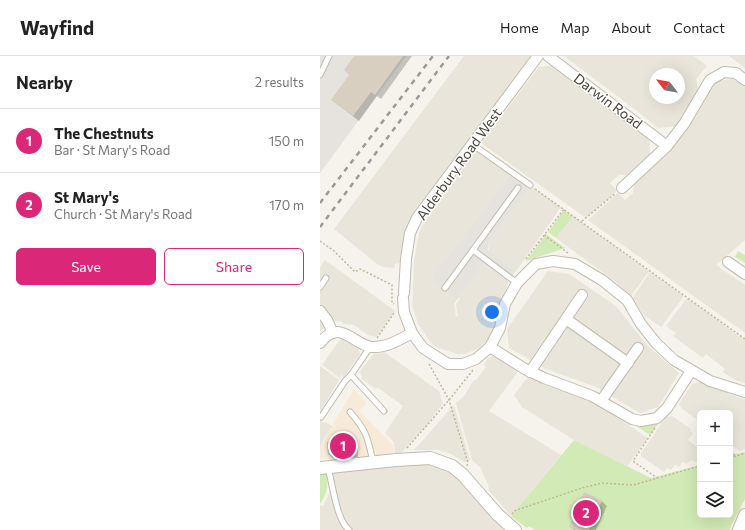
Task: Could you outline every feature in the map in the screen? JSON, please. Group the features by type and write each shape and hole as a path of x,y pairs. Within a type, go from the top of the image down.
{"street":[{"name":"Alderbury Road West","path":"401,304 405,282 406,259 410,233 417,218 538,56"},
{"name":"Darwin Road","path":"548,56 667,146"},
{"path":"622,188 667,146 684,124 710,80 724,72 736,73 745,80"},
{"path":"401,304 412,333 423,348 448,364 463,364 476,359 490,348 500,328 505,304 517,283 536,264 553,262 575,264 602,280 627,300 641,324 656,343 674,360 710,381 745,392"},
{"path":"728,262 745,274"},
{"path":"530,372 582,295"},
{"path":"320,311 327,320 333,333"},
{"path":"566,320 628,363"},
{"path":"320,343 324,338 333,333 346,334 360,343 370,347 381,347 412,333"},
{"path":"490,348 530,372 592,396 632,419 641,421 657,418 667,408 691,370"},
{"path":"601,401 638,348"},
{"path":"324,468 373,462 430,458 452,466 463,475 510,526"},
{"path":"739,530 745,514"}],"lane":[{"path":"320,75 329,56"},
{"path":"472,144 530,185"},
{"path":"445,288 518,188"},
{"path":"473,250 517,283"},
{"path":"320,287 326,278"},
{"path":"321,417 370,347"},
{"path":"351,375 384,411"},
{"path":"350,412 359,422 367,436 373,462"},
{"path":"324,468 332,483 334,499 343,523 349,530"}],"path":[{"path":"530,185 745,339"},
{"path":"582,221 622,188"},
{"path":"526,260 564,209"},
{"path":"544,235 578,260 575,264"},
{"path":"320,241 334,251 355,272 360,269 392,286 392,303 401,304 370,347"},
{"path":"423,348 427,360 449,400 468,462 463,475"},
{"path":"396,460 473,372 476,359"},
{"path":"656,478 633,461 658,423 657,418"},
{"path":"733,457 745,454"},
{"path":"510,526 514,511 582,488 602,483 633,484 697,467"}],"shaded area":[{"path":"320,56 406,56 320,173"},
{"path":"464,56 532,56 417,209 409,226 402,261 395,264 395,268 383,267 377,264 334,229"},
{"path":"564,56 694,56 707,66 696,79 698,90 677,126 658,128"},
{"path":"729,56 745,56 745,68"},
{"path":"558,65 649,134 650,154 627,175 619,175 610,183 617,191 586,218 481,143 539,67"},
{"path":"739,78 745,82 745,240 716,265 745,285 745,333 588,220 618,193 625,200 633,193 634,184 678,140 690,124 716,81"},
{"path":"477,148 512,174 439,286 457,300 454,304 456,317 458,316 456,304 460,299 458,297 484,263 509,281 489,339 479,348 465,354 457,354 436,347 418,324 412,305 414,262 419,233 423,224"},
{"path":"512,174 530,186 488,243 488,250 511,268 512,267 517,270 508,280 484,263 457,300 438,286 440,284 432,278"},
{"path":"530,186 561,207 517,270 513,267 511,268 489,252 488,243"},
{"path":"573,216 649,271 630,297 617,283 556,238"},
{"path":"325,260 395,311 376,337 368,335 354,325 344,324 340,321 327,322 325,327 320,331 320,267"},
{"path":"548,271 569,274 616,306 647,345 679,373 658,407 640,413 596,387 546,369 509,348 507,329"},
{"path":"650,272 684,296 661,327 645,316 632,299"},
{"path":"687,298 745,340 745,383 735,380 723,372 725,369 706,354 703,358 673,336 676,333 666,326"},
{"path":"342,337 358,347 360,354 344,377 341,375 340,378 322,365"},
{"path":"384,352 439,391 443,404 426,426 401,453 395,453 394,442 385,433 403,406 377,387 376,389 362,379 360,371 374,354"},
{"path":"499,356 516,366 517,373 489,411 561,455 511,516 489,491 488,484 481,470 482,469 472,460 456,403 464,396 474,380 476,380 486,367 484,364 488,358"},
{"path":"320,366 339,380 320,412"},
{"path":"529,375 542,380 545,385 589,401 603,408 648,438 627,466 574,440 522,407 514,395"},
{"path":"701,382 727,392 728,394 745,399 745,449 740,451 733,446 733,410 697,410 697,420 681,408 679,404 692,384"},
{"path":"354,389 366,403 359,411 393,445 394,453 336,460 320,458 320,446"},
{"path":"454,405 470,460 464,462 451,454 439,450 414,450"},
{"path":"672,416 691,429 690,431 693,433 688,440 697,447 697,461 696,462 692,460 686,464 683,462 679,467 675,465 671,470 667,468 664,472 641,456 641,453 666,417"},
{"path":"320,420 332,426 320,446"},
{"path":"414,462 432,463 446,467 465,484 510,530 320,530 320,505 323,506 331,486 329,473"}],"green space":[{"path":"564,210 573,216 556,238 548,232"},
{"path":"546,234 565,248 526,261"},
{"path":"738,251 745,255 745,263 735,257"},
{"path":"659,423 650,435 636,426 647,426"},
{"path":"574,440 651,478 697,466 697,518 733,518 733,455 745,452 745,499 730,530 535,530 529,526 527,528 511,516"},
{"path":"320,474 326,474 327,486 326,493 320,504"}],"building":[{"path":"354,56 403,56 375,95 371,92 353,116 331,100 349,75 344,70"},
{"path":"354,437 355,454 328,455 327,442 335,441 335,438"},
{"path":"584,492 602,500 589,530 576,530 569,527"}],"railway":[{"path":"320,203 433,56"},
{"path":"320,227 449,56"}],"place":[{"name":"The Chestnuts","path":"343,446"},
{"name":"St Mary's","path":"586,513"}]}
